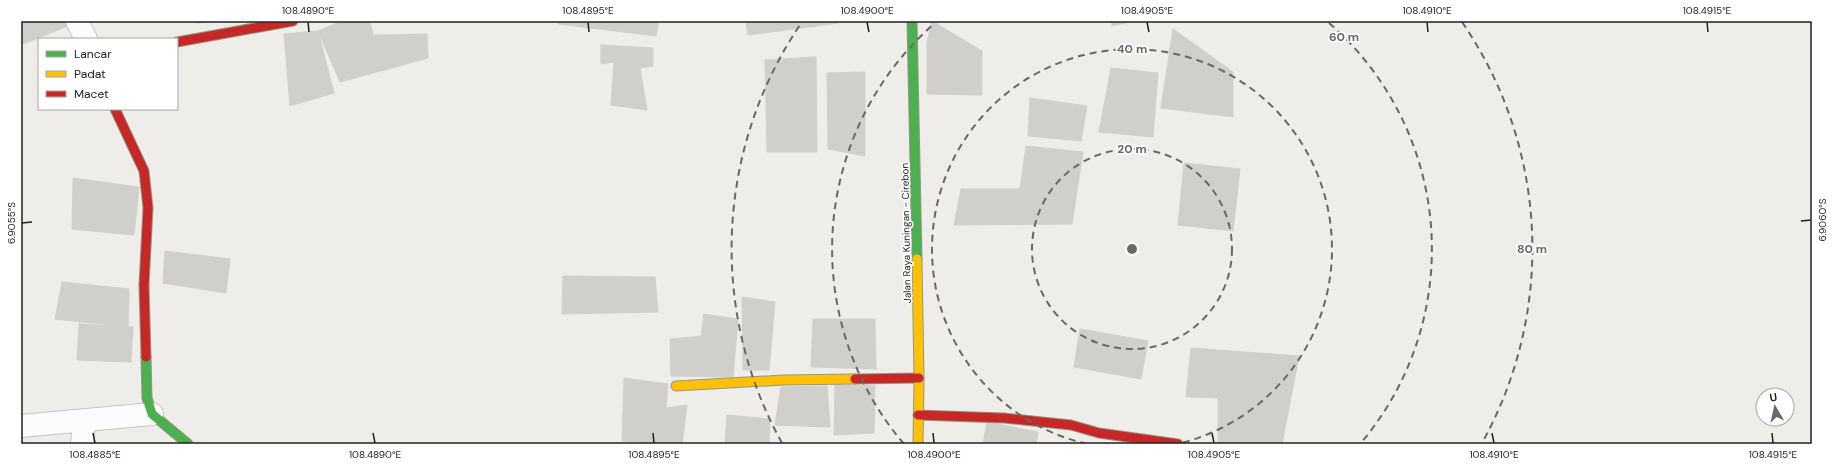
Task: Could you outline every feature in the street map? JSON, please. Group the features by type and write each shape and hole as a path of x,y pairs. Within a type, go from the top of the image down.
{"main road":[{"path":"178,42 293,21"},
{"name":"Jalan Raya Kuningan - Cirebon","path":"912,21 919,378 918,444"},
{"path":"115,110 144,171 147,201 144,285 147,398 152,414 188,444"},
{"path":"676,386 784,380 919,378"},
{"path":"918,415 1004,418 1070,425 1099,433 1178,444"}],"street":[{"path":"78,21 86,38"},
{"path":"21,426 152,414"},
{"path":"82,444 84,421"}],"building":[{"path":"21,21 69,21 70,25 23,44"},
{"path":"197,21 223,21 197,23"},
{"path":"342,21 370,21 373,35 427,34 428,58 340,82 318,31"},
{"path":"558,21 659,21 656,36 558,24"},
{"path":"746,21 839,21 839,23 748,35"},
{"path":"932,21 982,51 982,95 927,94 927,42"},
{"path":"1111,21 1134,21 1112,26"},
{"path":"1173,29 1233,72 1233,117 1161,108"},
{"path":"318,31 334,93 290,106 284,34"},
{"path":"601,45 653,48 653,66 640,68 647,110 611,105 614,62 601,64"},
{"path":"816,57 817,152 767,152 765,60"},
{"path":"1111,68 1158,73 1153,137 1099,132"},
{"path":"865,72 865,156 828,149 827,73"},
{"path":"1030,98 1087,106 1081,141 1028,136"},
{"path":"1026,146 1083,152 1072,224 954,225 961,189 1020,189"},
{"path":"1184,163 1240,169 1233,231 1178,225"},
{"path":"73,178 139,187 134,235 72,229"},
{"path":"165,251 230,259 226,293 163,283"},
{"path":"563,276 655,277 658,312 562,314"},
{"path":"62,282 129,289 128,327 55,319"},
{"path":"742,297 775,302 769,370 743,370"},
{"path":"704,314 738,319 733,377 671,376 670,339 701,336"},
{"path":"813,319 875,319 876,369 811,367"},
{"path":"79,324 133,327 131,362 77,360"},
{"path":"1080,329 1148,341 1141,379 1074,367"},
{"path":"1191,348 1299,356 1282,444 1218,444 1218,398 1186,397"},
{"path":"624,378 668,384 666,408 687,405 682,444 622,441"},
{"path":"835,385 875,386 874,433 834,435"},
{"path":"827,386 830,427 775,425 781,387"},
{"path":"727,415 770,419 769,444 725,444"},
{"path":"987,422 1038,432 1036,444 983,444"}],"traffic: fast":[{"path":"912,21 917,259"},
{"path":"146,357 147,398 152,414 188,444"}],"traffic: slow":[{"path":"917,259 919,378 918,444"},
{"path":"676,386 784,380 855,379"}],"traffic: jam":[{"path":"178,42 293,21"},
{"path":"115,110 144,171 148,208 144,285 146,357"},
{"path":"855,379 919,378"},
{"path":"918,415 1004,418 1071,425 1099,433 1178,444"}]}
